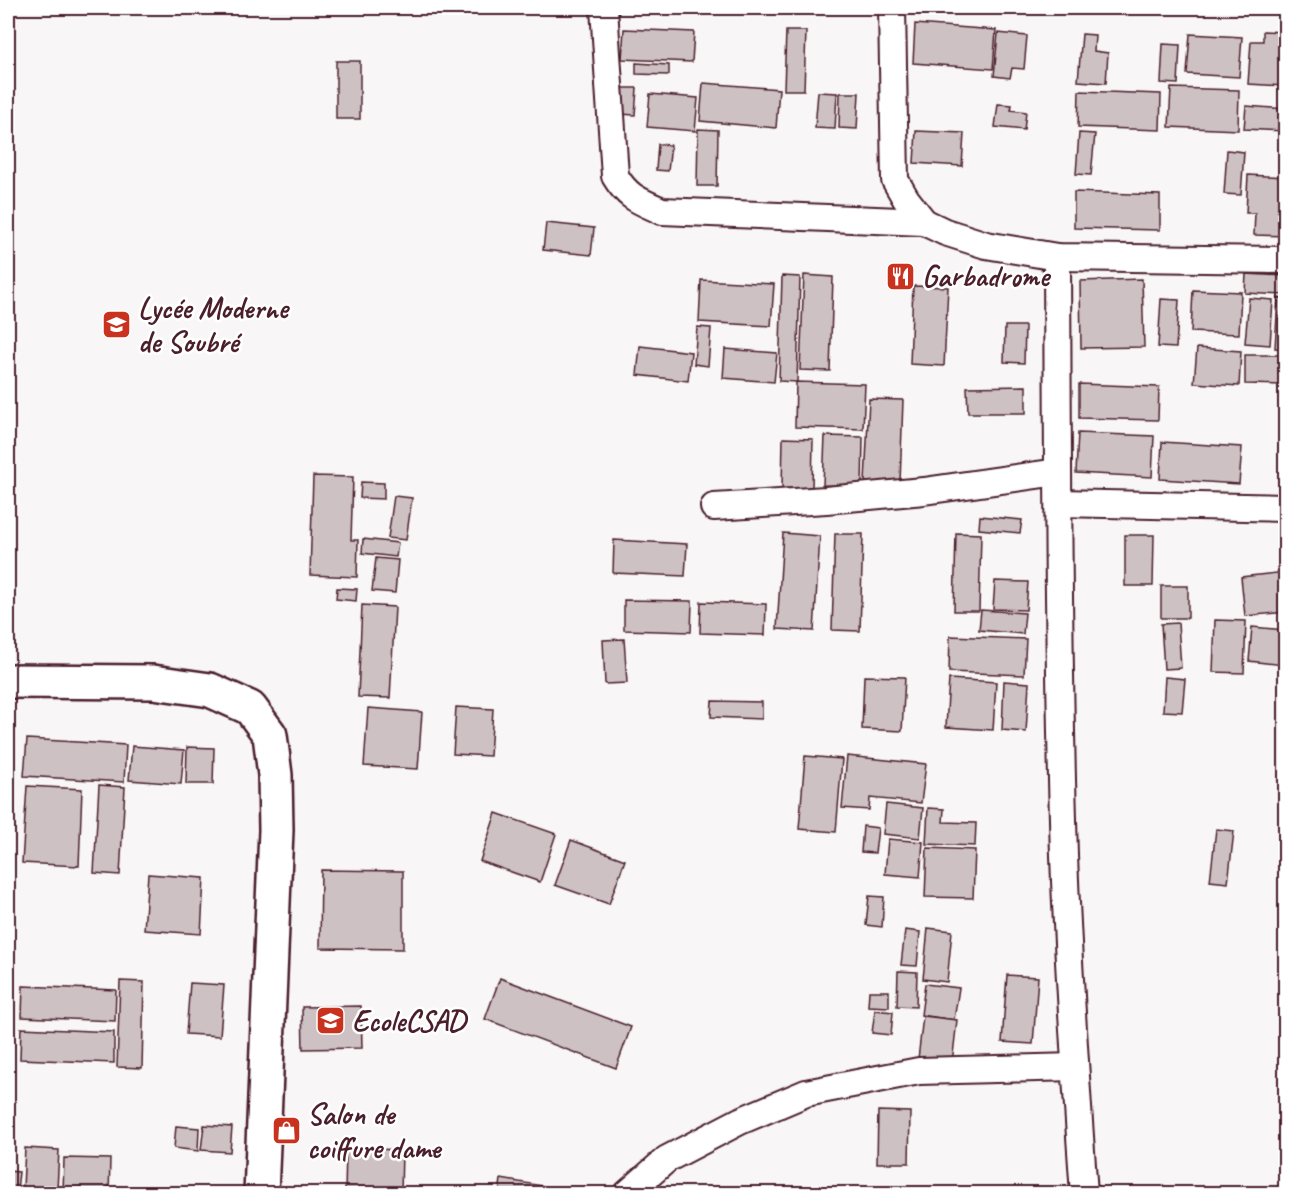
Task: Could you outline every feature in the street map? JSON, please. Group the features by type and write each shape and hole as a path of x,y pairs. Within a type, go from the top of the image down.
{"street":[{"path":"603,8 615,176 631,198 662,211 924,222 945,232 986,244 1057,257 1286,260"},
{"path":"892,8 894,180 924,222"},
{"path":"1057,257 1064,856 1084,1194"},
{"path":"714,507 924,491 1058,472"},
{"path":"1059,503 1286,508"},
{"path":"8,681 153,682 210,690 250,708 270,735 275,775 276,830 261,1194"},
{"path":"627,1194 667,1159 740,1121 806,1093 919,1071 1075,1067"}],"building":[{"path":"915,24 996,30 993,69 913,63"},
{"path":"624,29 694,32 692,62 622,59"},
{"path":"786,31 806,31 804,90 784,90"},
{"path":"1263,31 1286,32 1286,86 1248,84 1251,41 1263,41"},
{"path":"998,33 1027,36 1024,69 1012,68 1010,78 994,76"},
{"path":"1082,34 1095,35 1094,51 1108,53 1106,83 1078,81"},
{"path":"1190,34 1242,37 1239,77 1187,74"},
{"path":"1163,44 1180,45 1178,84 1161,83"},
{"path":"336,61 360,61 360,119 336,119"},
{"path":"636,63 669,65 669,75 636,74"},
{"path":"703,83 779,89 776,128 700,121"},
{"path":"622,88 637,88 635,115 620,114"},
{"path":"1171,88 1239,90 1238,130 1169,127"},
{"path":"1079,91 1161,94 1160,130 1078,127"},
{"path":"818,92 837,93 835,129 815,128"},
{"path":"840,93 859,93 857,129 839,128"},
{"path":"650,94 698,98 695,131 647,127"},
{"path":"998,104 1012,105 1011,110 1026,112 1024,130 995,127"},
{"path":"1246,106 1286,109 1286,131 1244,129"},
{"path":"698,129 718,130 717,186 697,186"},
{"path":"916,131 964,133 962,166 914,163"},
{"path":"1079,133 1095,134 1091,175 1076,174"},
{"path":"658,144 671,145 668,171 656,170"},
{"path":"1227,150 1244,152 1241,195 1224,194"},
{"path":"1248,175 1286,177 1286,236 1254,235 1255,213 1246,213"},
{"path":"1074,192 1160,195 1160,230 1074,228"},
{"path":"546,223 594,228 591,255 543,250"},
{"path":"1246,274 1286,276 1286,295 1245,293"},
{"path":"804,275 833,277 830,371 800,370"},
{"path":"782,276 800,277 797,382 779,381"},
{"path":"1142,279 1144,347 1081,348 1080,281"},
{"path":"701,280 774,284 771,326 699,322"},
{"path":"913,286 948,287 944,366 910,364"},
{"path":"1193,290 1241,292 1239,334 1191,332"},
{"path":"1249,298 1273,300 1270,345 1245,343"},
{"path":"1278,298 1286,299 1286,349 1275,348"},
{"path":"1161,299 1179,300 1176,348 1158,347"},
{"path":"1005,326 1025,326 1024,363 1004,362"},
{"path":"697,327 711,328 708,366 694,364"},
{"path":"640,346 691,352 688,381 637,375"},
{"path":"1197,348 1241,351 1239,386 1194,383"},
{"path":"725,349 777,353 774,382 723,378"},
{"path":"1245,355 1286,355 1286,385 1245,384"},
{"path":"796,382 865,384 863,429 795,427"},
{"path":"1079,384 1159,387 1158,420 1079,418"},
{"path":"1026,386 1026,413 968,413 967,387"},
{"path":"869,399 903,400 900,483 865,482"},
{"path":"1078,433 1154,436 1152,477 1076,473"},
{"path":"825,436 863,437 862,486 823,485"},
{"path":"783,438 813,439 812,489 782,488"},
{"path":"1162,442 1242,447 1239,484 1160,479"},
{"path":"313,476 353,477 351,540 358,540 357,577 310,575"},
{"path":"361,482 384,483 384,499 360,498"},
{"path":"394,496 412,498 406,540 388,538"},
{"path":"980,516 1022,520 1020,533 979,529"},
{"path":"783,533 820,536 814,631 777,629"},
{"path":"956,533 981,534 979,611 954,611"},
{"path":"835,534 863,534 860,631 832,630"},
{"path":"1125,535 1154,535 1153,586 1125,586"},
{"path":"363,539 398,543 396,557 362,553"},
{"path":"614,540 687,544 685,576 613,573"},
{"path":"376,558 398,560 395,593 372,591"},
{"path":"1286,572 1286,612 1245,616 1241,577"},
{"path":"995,581 1028,582 1026,610 993,609"},
{"path":"1161,586 1188,586 1188,618 1161,618"},
{"path":"337,588 357,589 356,601 336,599"},
{"path":"624,600 692,601 691,632 624,630"},
{"path":"701,602 766,604 765,635 700,633"},
{"path":"362,605 395,607 390,698 358,697"},
{"path":"981,610 1025,613 1023,634 979,630"},
{"path":"1215,620 1246,621 1244,673 1213,672"},
{"path":"1178,623 1181,668 1164,669 1161,624"},
{"path":"1252,627 1286,630 1284,665 1249,661"},
{"path":"950,636 1026,639 1024,675 949,672"},
{"path":"624,639 627,683 605,684 603,640"},
{"path":"864,676 905,677 902,731 862,729"},
{"path":"1165,677 1185,679 1182,712 1163,711"},
{"path":"949,679 996,682 993,730 946,727"},
{"path":"1004,681 1029,683 1026,732 1002,730"},
{"path":"712,701 762,702 762,719 711,717"},
{"path":"456,707 493,709 490,756 453,754"},
{"path":"368,708 422,712 418,769 364,766"},
{"path":"27,739 126,745 124,782 24,776"},
{"path":"132,746 184,750 181,784 129,780"},
{"path":"187,747 214,748 213,784 186,784"},
{"path":"805,756 842,759 836,832 799,829"},
{"path":"847,756 926,764 921,803 870,798 869,810 842,808"},
{"path":"99,785 125,787 120,875 94,873"},
{"path":"27,786 82,789 79,866 22,863"},
{"path":"886,804 923,808 920,838 883,834"},
{"path":"928,808 944,809 943,822 976,823 975,846 926,844"},
{"path":"496,813 556,834 540,882 480,861"},
{"path":"863,826 878,828 875,853 861,852"},
{"path":"1216,829 1234,831 1228,883 1210,881"},
{"path":"888,839 923,842 920,877 885,874"},
{"path":"571,840 625,860 609,904 555,885"},
{"path":"927,848 975,850 973,898 925,897"},
{"path":"321,870 403,871 403,949 320,948"},
{"path":"148,874 204,878 201,934 144,930"},
{"path":"869,896 884,897 882,927 866,925"},
{"path":"928,928 952,931 947,982 923,979"},
{"path":"905,930 920,932 917,966 901,965"},
{"path":"898,971 917,972 916,1007 897,1006"},
{"path":"1007,975 1038,977 1033,1044 1002,1042"},
{"path":"500,978 631,1027 616,1068 485,1019"},
{"path":"120,981 144,982 142,1068 117,1067"},
{"path":"190,983 224,985 220,1036 186,1034"},
{"path":"925,984 959,988 954,1020 921,1015"},
{"path":"23,986 116,990 115,1021 22,1017"},
{"path":"869,991 889,991 889,1007 868,1006"},
{"path":"361,1006 362,1048 303,1049 302,1007"},
{"path":"875,1010 893,1012 891,1035 872,1033"},
{"path":"923,1016 957,1020 952,1063 918,1059"},
{"path":"21,1028 114,1032 114,1063 20,1059"},
{"path":"878,1111 910,1112 909,1163 877,1163"},
{"path":"204,1125 232,1127 230,1152 201,1150"},
{"path":"176,1126 199,1128 198,1151 174,1148"},
{"path":"25,1148 59,1150 57,1190 23,1188"},
{"path":"346,1148 402,1150 401,1194 345,1194"},
{"path":"64,1158 110,1159 109,1194 63,1194"},
{"path":"8,1171 19,1172 17,1190 8,1189"},
{"path":"501,1179 543,1186 542,1194 499,1194"},
{"path":"887,1187 914,1191 914,1194 886,1194"}],"place":[{"name":"Garbadrome","path":"901,276"},
{"name":"Lycée Moderne de Soubré","path":"117,325"},
{"name":"EcoleCSAD","path":"331,1021"},
{"name":"Salon de coiffure dame","path":"286,1131"}]}
